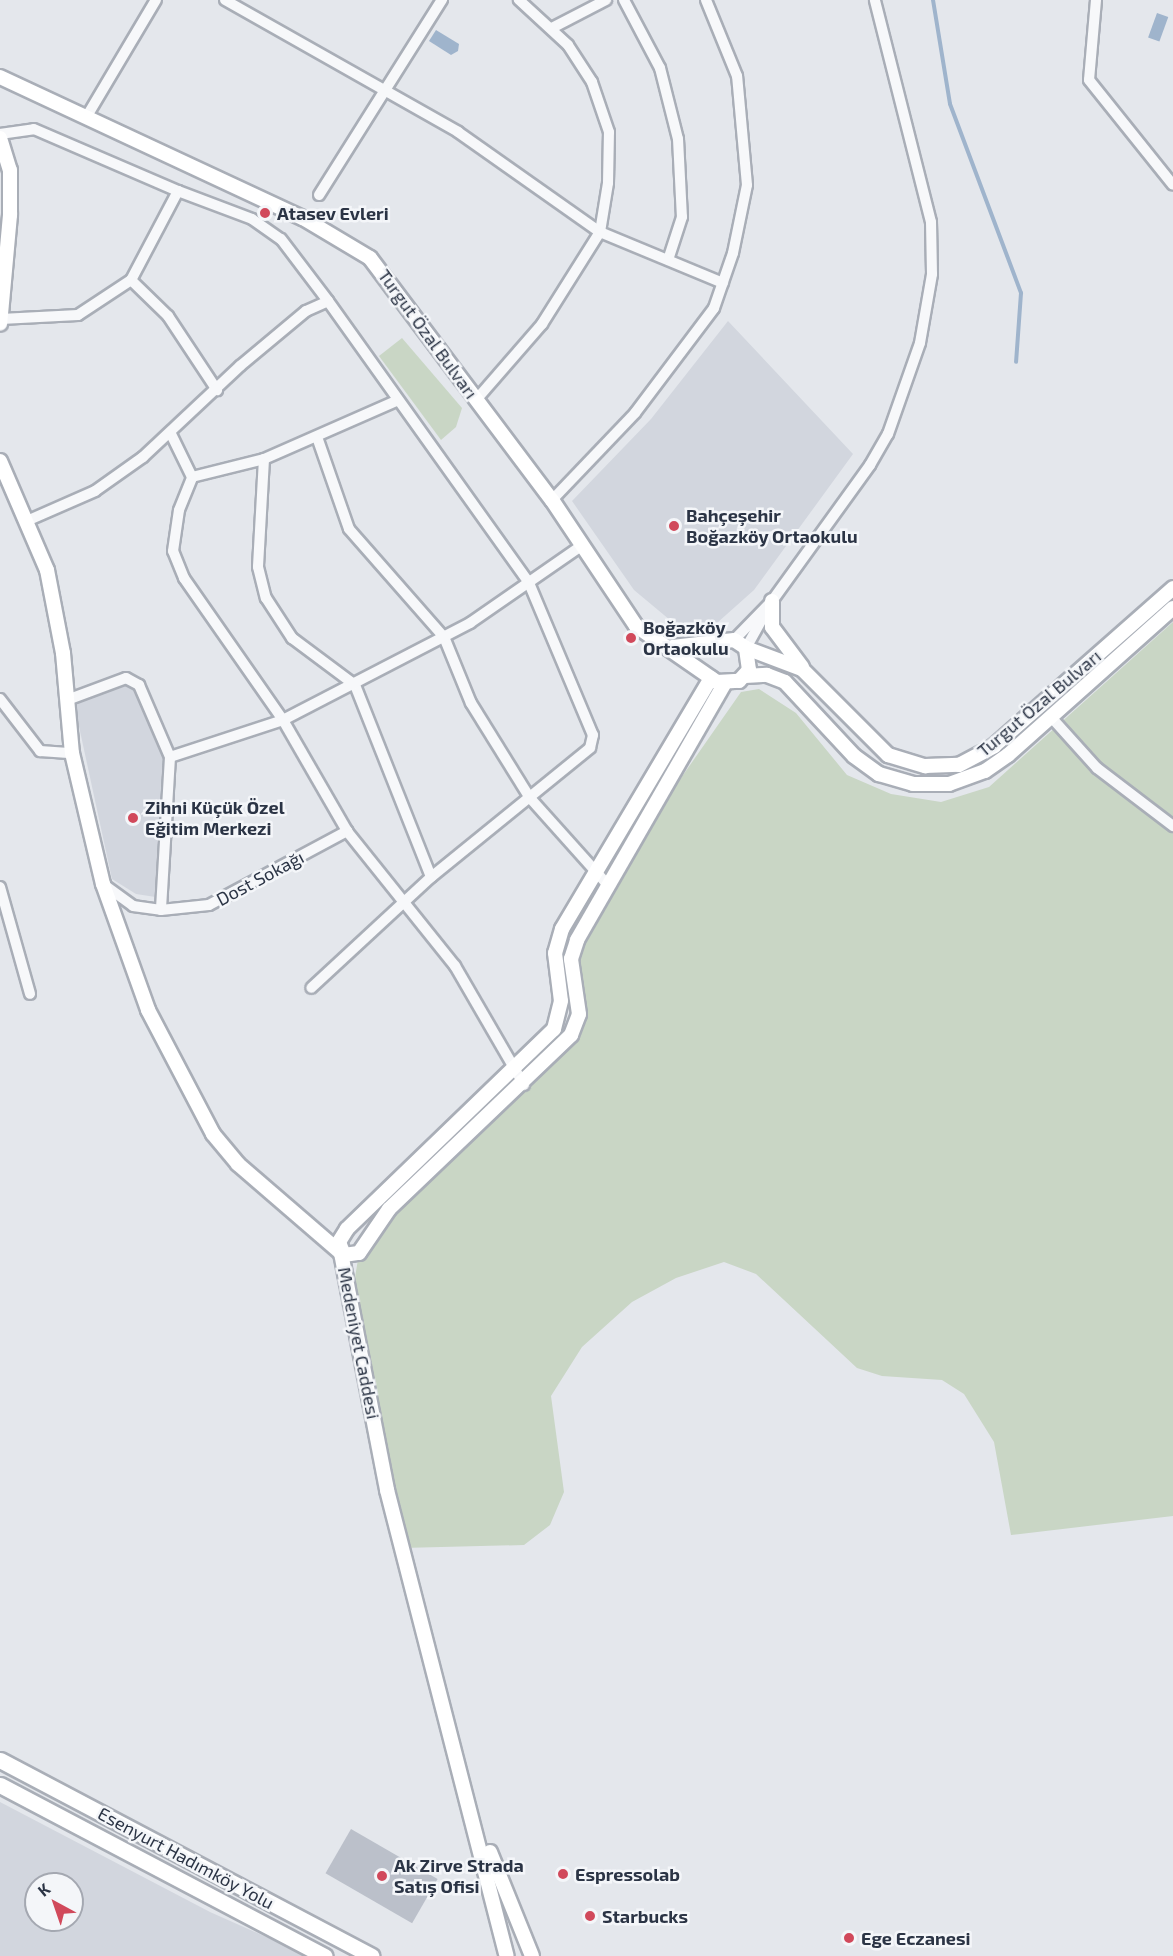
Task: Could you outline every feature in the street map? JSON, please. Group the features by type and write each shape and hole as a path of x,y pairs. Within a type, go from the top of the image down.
{"main road":[{"name":"Esenyurt Hadımköy Yolu","path":"0,1760 371,1956"},
{"name":"Esenyurt Hadımköy Yolu","path":"0,1785 325,1956"}],"street":[{"path":"87,116 156,0"},
{"path":"225,0 458,132 600,232 723,283"},
{"path":"319,195 388,92 442,0"},
{"path":"476,400 542,324 600,232 609,132 592,82 552,28 519,0"},
{"path":"552,28 606,0"},
{"path":"624,0 660,68 678,140 682,217 668,260"},
{"path":"552,500 635,412 714,308 723,283 747,185 737,76 706,0"},
{"path":"672,647 734,640 772,601 838,514 888,434 922,334 932,273 931,222 875,0"},
{"path":"1096,0 1089,80 1173,185"},
{"name":"Turgut Özal Bulvarı","path":"0,77 303,218 370,258 552,500 636,626 672,647 709,675"},
{"path":"0,324 10,215 10,170 0,136 34,129 178,192 252,219 280,238 328,301 396,401 529,583 592,735 590,748 430,877 311,988"},
{"path":"1,319 78,315 130,280 178,192"},
{"path":"130,280 168,315 217,390"},
{"path":"29,520 95,491 171,434 306,311 328,301"},
{"path":"192,477 264,459 396,401"},
{"path":"171,434 192,477 178,510 173,551 184,578 284,720 347,831 402,903 455,966 524,1085"},
{"path":"317,437 349,529 444,637 471,703 530,798 608,884"},
{"path":"264,459 258,567 266,598 292,638 355,685 430,877"},
{"name":"Medeniyet Caddesi","path":"0,461 29,520 47,570 67,700 72,753 103,884 148,1010 213,1134 238,1164 341,1253 387,1490 460,1764"},
{"path":"170,757 284,720 355,685 444,637 529,583 581,546"},
{"name":"Turgut Özal Bulvarı","path":"746,648 807,673 888,755 925,766 959,765 994,746 1173,588"},
{"path":"746,648 772,601"},
{"path":"772,601 772,627 807,673"},
{"name":"Turgut Özal Bulvarı","path":"745,676 767,675 785,682 866,767 913,784 949,784 985,771 1051,717 1173,608"},
{"path":"713,644 705,657 709,675 594,868 558,940 555,970 561,1001 554,1029 515,1070 347,1229 339,1242 341,1253 359,1253 389,1209 564,1046 577,1022 571,958 608,884 724,684 745,676 750,663 746,648 734,640"},
{"path":"709,675 724,684"},
{"path":"67,700 126,678 139,685 170,757 161,910"},
{"path":"0,699 40,751 72,753"},
{"path":"1051,717 1097,768 1173,826"},
{"name":"Dost Sokağı","path":"103,884 133,906 161,910 209,904 347,831"},
{"path":"0,887 30,994"},
{"path":"460,1764 507,1956"},
{"path":"460,1764 532,1956"}],"shaded area":[{"path":"728,321 853,454 754,590 708,631 682,630 634,590 572,501 651,419"},
{"name":"Zihni Küçük Özel Eğitim Merkezi","path":"126,678 139,685 170,757 162,898 136,894 112,879 75,708 84,695"},
{"path":"0,1802 210,1912 309,1956 0,1956"}],"green space":[{"path":"402,338 462,408 456,427 441,440 379,356"},
{"path":"1173,622 1173,1516 1011,1535 994,1442 964,1394 942,1380 882,1376 857,1368 756,1274 724,1262 676,1278 632,1302 582,1347 551,1396 564,1492 550,1525 524,1545 402,1548 352,1296 359,1253 370,1234 577,1022 571,959 607,884 741,692 759,689 796,713 847,775 891,794 941,802 989,787"}],"water":[{"path":"1157,13 1168,17 1159,42 1148,37"},
{"path":"436,30 459,44 458,51 451,55 429,41"}],"building":[{"name":"Ak Zirve Strada Satış Ofisi","path":"351,1829 438,1879 412,1923 326,1873"}],"waterway":[{"path":"933,0 950,104 1021,293 1016,362"}],"place":[{"name":"Atasev Evleri","path":"265,213"},
{"name":"Bahçeşehir Boğazköy Ortaokulu","path":"674,526"},
{"name":"Boğazköy Ortaokulu","path":"631,638"},
{"name":"Zihni Küçük Özel Eğitim Merkezi","path":"133,818"},
{"name":"Espressolab","path":"563,1874"},
{"name":"Ak Zirve Strada Satış Ofisi","path":"382,1876"},
{"name":"Starbucks","path":"590,1916"},
{"name":"Ege Eczanesi","path":"849,1938"}]}
